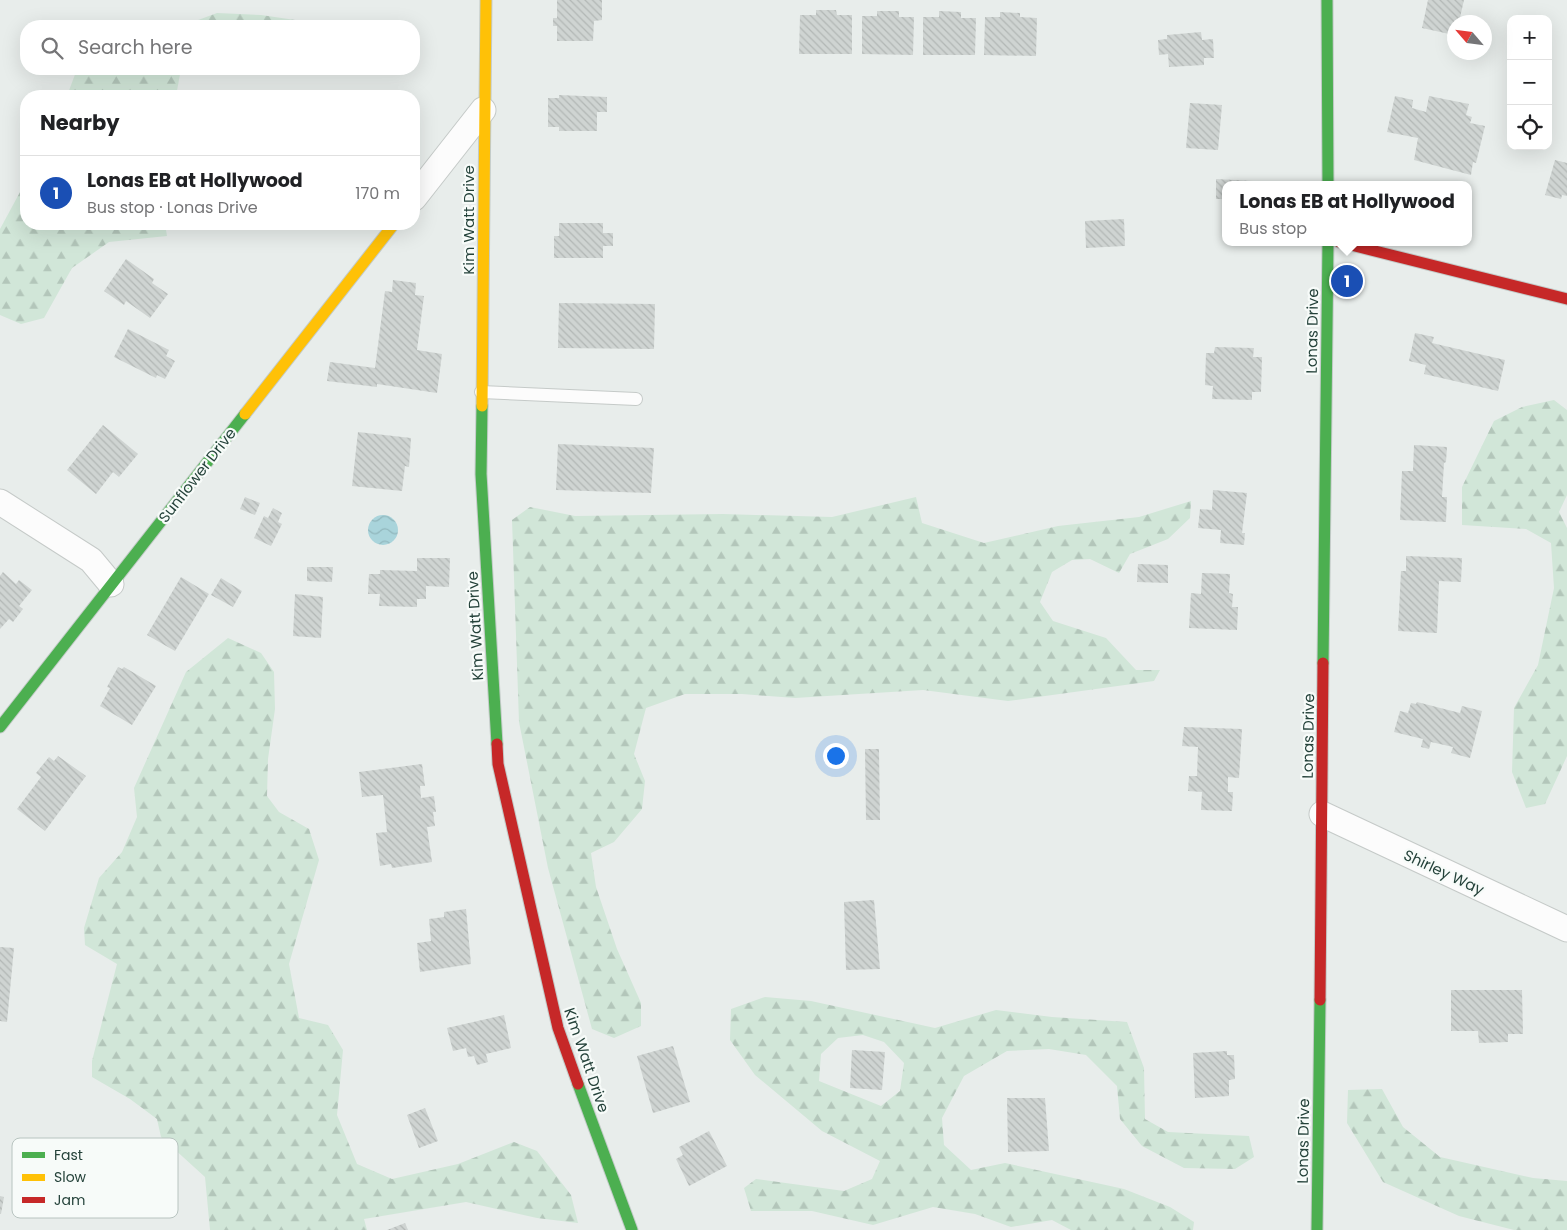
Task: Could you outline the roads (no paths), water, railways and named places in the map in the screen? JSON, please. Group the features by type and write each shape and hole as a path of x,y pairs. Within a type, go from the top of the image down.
{"street":[{"name":"Kim Watt Drive","path":"486,0 483,110 481,474 498,764 558,1028 632,1230"},
{"path":"1327,0 1328,181"},
{"path":"420,190 483,110"},
{"name":"Sunflower Drive","path":"0,727 389,230"},
{"name":"Lonas Drive","path":"1317,1230 1328,246"},
{"path":"1355,246 1567,299"},
{"path":"0,502 91,560 112,584"},
{"name":"Shirley Way","path":"1322,814 1567,929"}],"lane":[{"path":"482,392 636,399"}],"water":[{"path":"383,515 389,516 397,524 397,536 389,544 383,545 377,544 369,536 368,530 369,524 377,516"}],"place":[{"name":"Lonas EB at Hollywood","path":"1347,281"}]}
